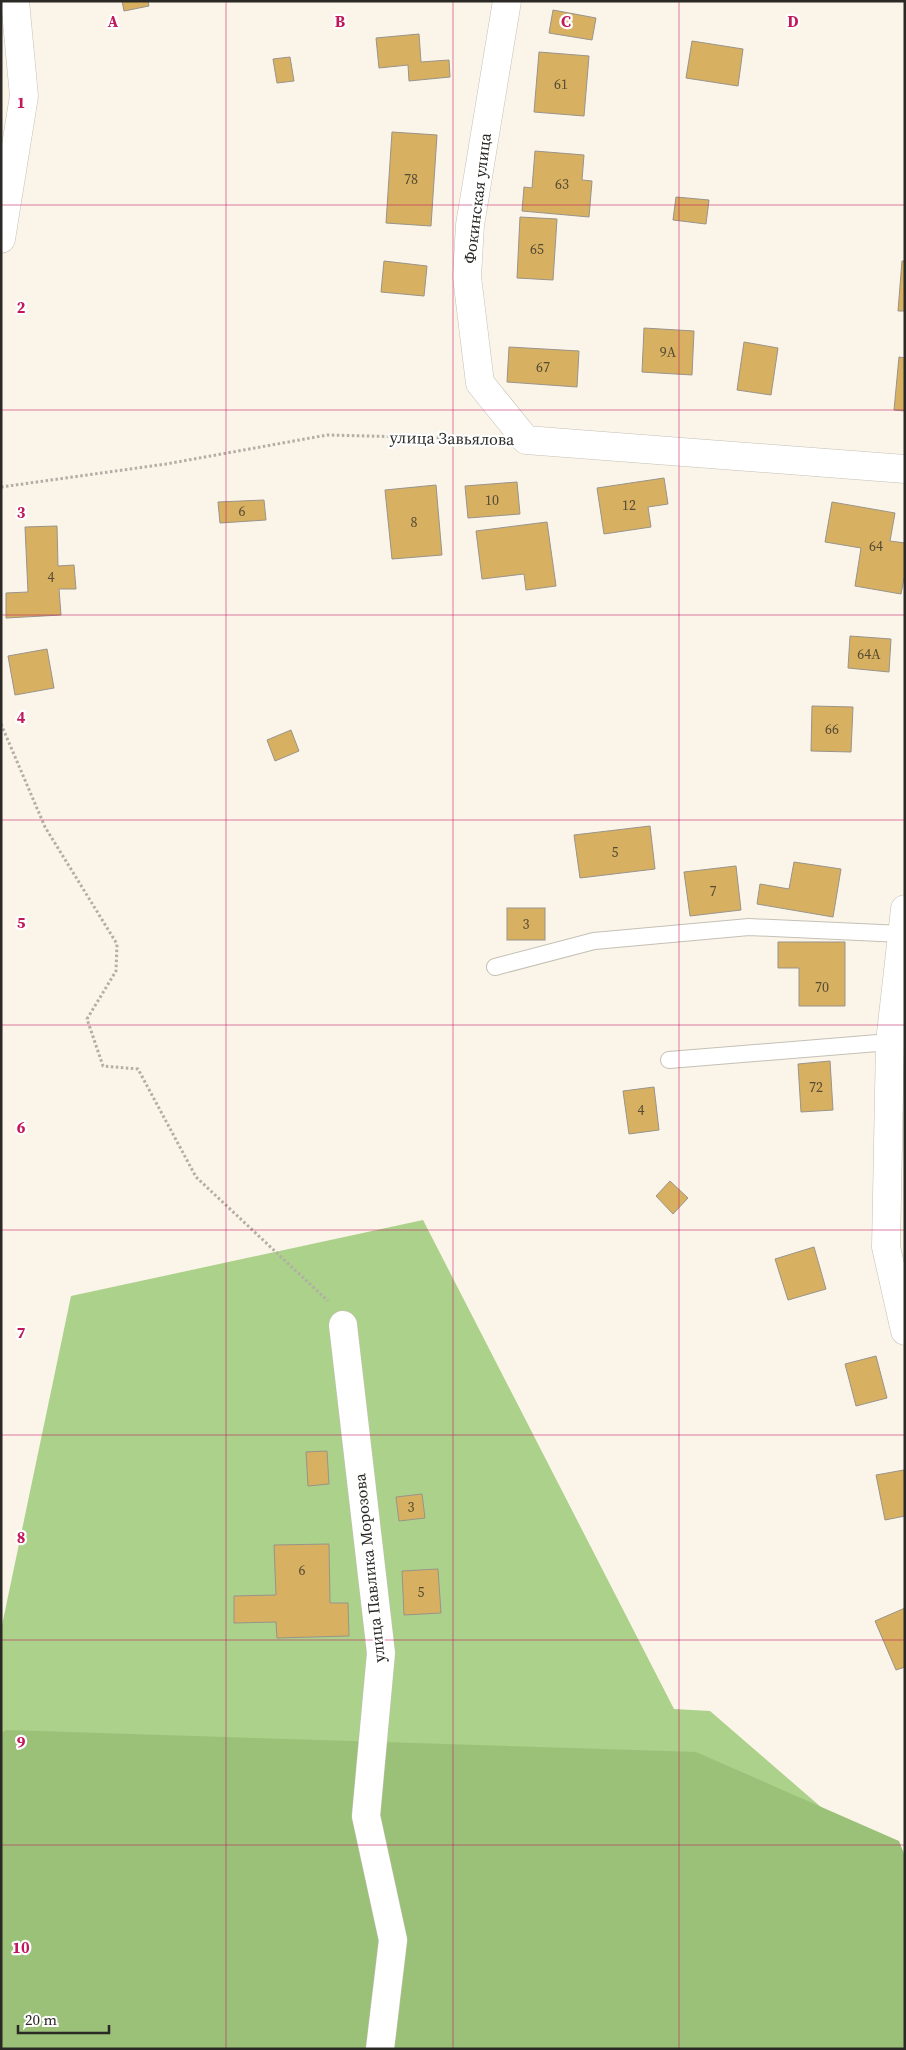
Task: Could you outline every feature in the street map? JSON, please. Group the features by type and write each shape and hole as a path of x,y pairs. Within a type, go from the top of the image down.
{"street":[{"path":"1,239 24,96 15,1"},
{"name":"Фокинская улица","path":"507,1 470,225 467,277 480,383 526,440"},
{"name":"улица Завьялова","path":"526,440 905,469"},
{"path":"903,922 886,1247 905,1331"},
{"name":"улица Павлика Морозова","path":"343,1325 381,1653 366,1816 393,1940 380,2049"}],"lane":[{"path":"495,966 594,941 749,927 903,922"},
{"path":"669,1060 897,1043"}],"path":[{"name":"улица Завьялова","path":"1,487 166,464 327,435 526,440"},
{"path":"1,724 45,827 117,944 116,971 87,1019 103,1066 138,1068 196,1177 326,1296 343,1325"}],"green space":[{"path":"423,1220 674,1709 710,1711 881,1859 905,2049 1,2049 1,1630 71,1296"},
{"path":"6,1730 696,1752 899,1841 905,1856 905,2049 1,2049 1,1733"}],"building":[{"path":"122,1 148,1 149,6 124,11"},
{"path":"553,10 596,18 592,40 549,33"},
{"path":"419,34 421,62 449,60 450,77 409,81 408,65 379,68 376,38"},
{"path":"692,41 743,49 738,86 686,78"},
{"path":"539,52 589,56 584,116 534,112"},
{"path":"290,57 294,81 277,83 273,59"},
{"path":"392,132 437,135 431,226 386,223"},
{"path":"535,151 584,155 582,180 592,181 589,217 522,211 524,187 532,188"},
{"path":"676,197 709,200 706,224 673,220"},
{"path":"520,217 557,219 553,280 517,278"},
{"path":"384,261 427,266 424,296 381,292"},
{"path":"902,261 905,261 905,311 898,311"},
{"path":"644,328 694,331 692,375 642,372"},
{"path":"744,342 778,348 771,395 737,390"},
{"path":"509,347 579,351 577,387 507,382"},
{"path":"899,357 905,358 905,411 894,410"},
{"path":"664,478 668,504 648,507 651,527 604,534 597,488"},
{"path":"517,482 520,514 468,518 465,486"},
{"path":"436,485 442,555 392,559 385,490"},
{"path":"264,500 266,520 220,523 218,502"},
{"path":"832,502 895,513 890,541 905,543 905,573 901,594 855,586 861,548 825,542"},
{"path":"547,522 556,586 526,590 524,574 482,579 476,531"},
{"path":"57,526 58,566 74,565 76,589 59,589 61,615 6,618 6,593 28,592 25,527"},
{"path":"850,636 891,639 889,672 848,668"},
{"path":"47,649 54,688 15,695 8,656"},
{"path":"812,706 853,707 851,752 811,751"},
{"path":"291,730 299,751 275,761 267,740"},
{"path":"650,826 655,869 580,878 574,835"},
{"path":"794,862 841,869 833,917 757,904 760,884 789,889"},
{"path":"736,866 741,910 690,916 684,872"},
{"path":"507,908 545,908 545,940 507,940"},
{"path":"778,942 845,942 845,1006 799,1006 799,968 778,968"},
{"path":"830,1061 833,1110 801,1112 798,1064"},
{"path":"654,1087 659,1130 629,1134 623,1091"},
{"path":"670,1181 688,1198 673,1214 656,1196"},
{"path":"814,1247 826,1289 788,1300 775,1259"},
{"path":"876,1356 887,1398 856,1406 845,1364"},
{"path":"327,1451 329,1484 308,1486 306,1452"},
{"path":"904,1470 905,1516 885,1520 876,1475"},
{"path":"422,1494 425,1518 399,1521 396,1497"},
{"path":"329,1544 330,1603 348,1603 349,1636 277,1638 276,1622 234,1623 234,1596 276,1595 274,1545"},
{"path":"438,1569 441,1613 404,1615 402,1571"},
{"path":"905,1608 905,1667 896,1670 875,1621"}]}
